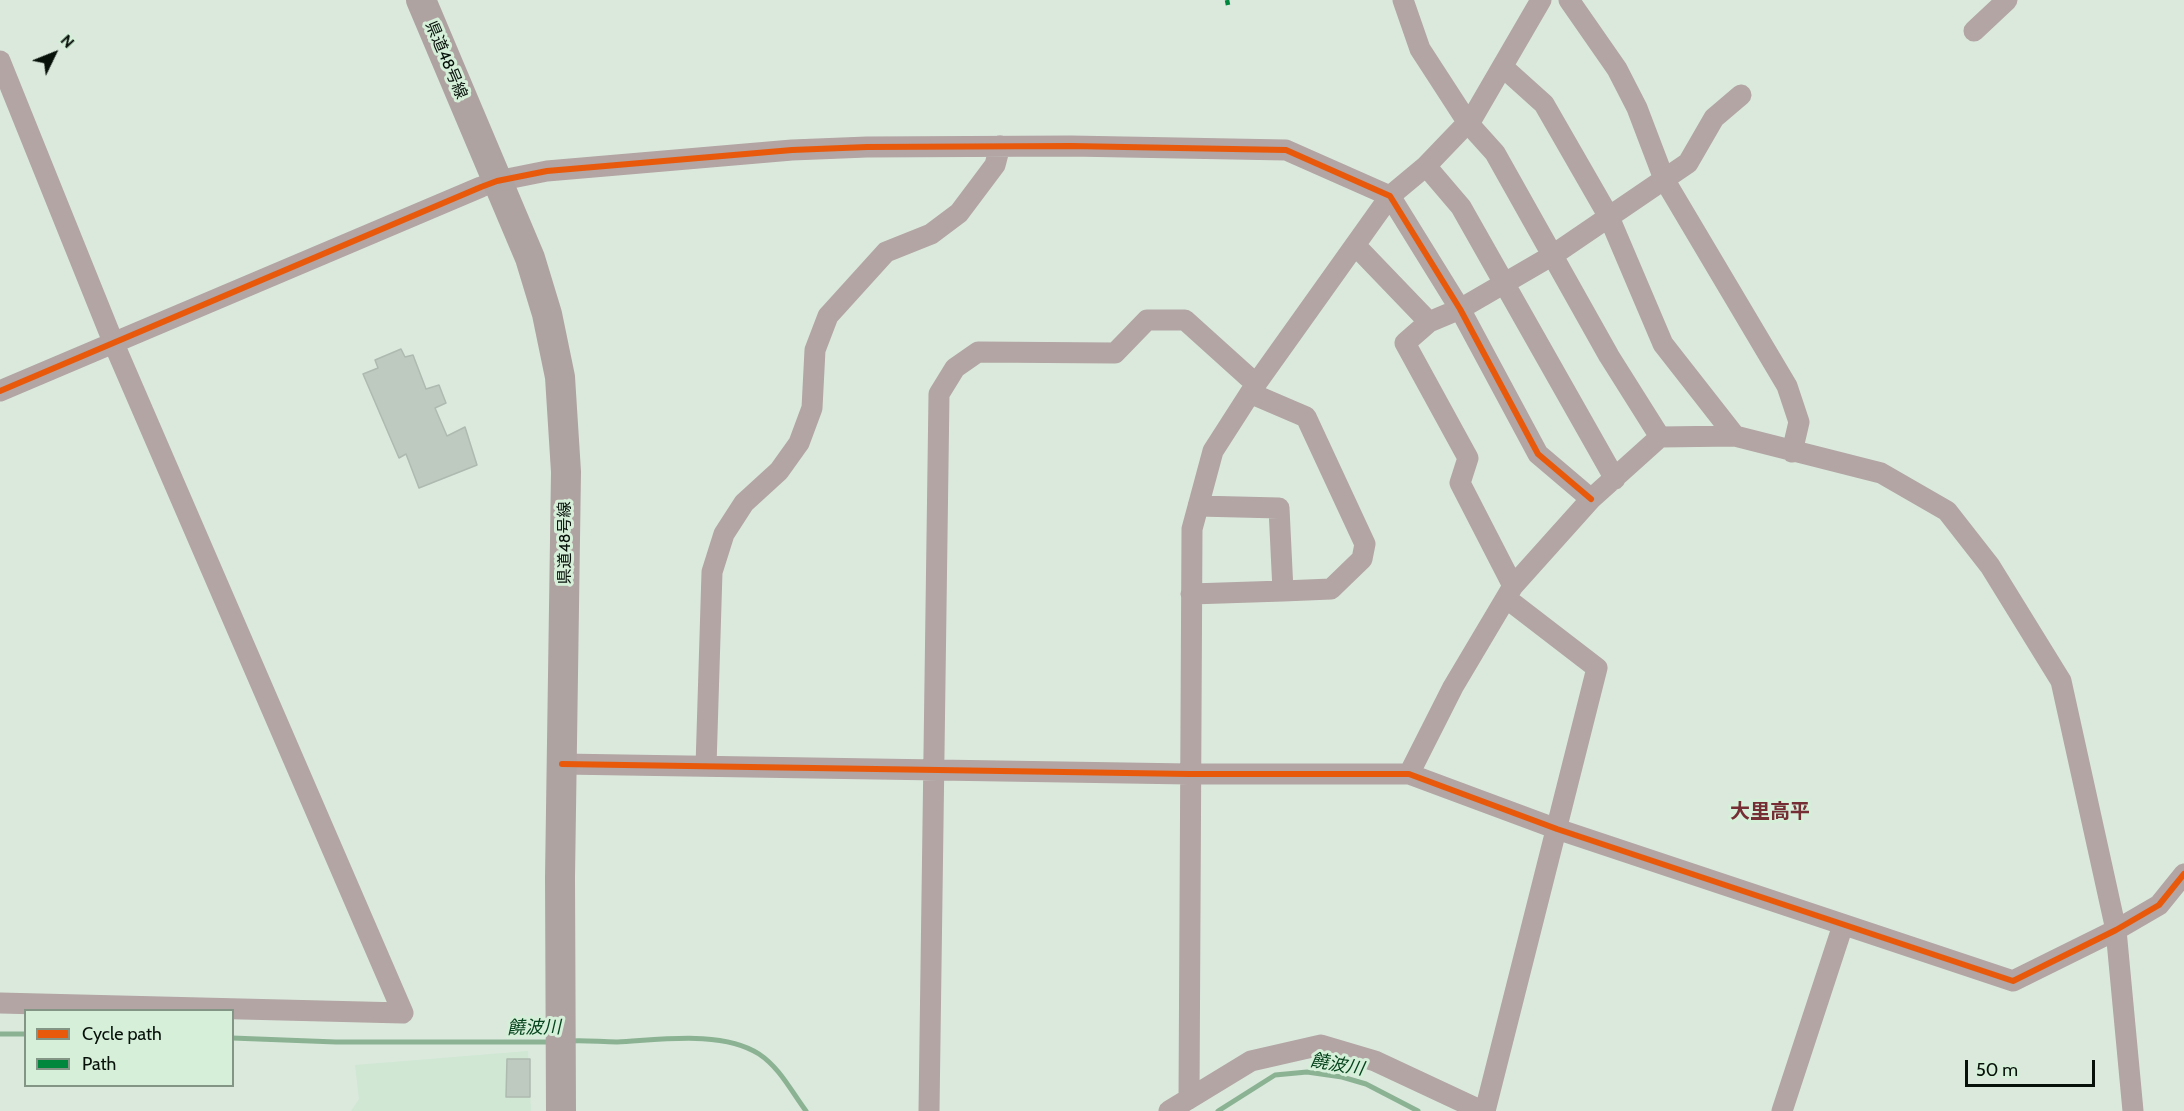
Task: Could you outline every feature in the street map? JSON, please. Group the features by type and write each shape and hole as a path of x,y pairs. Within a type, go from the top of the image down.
{"main road":[{"name":"県道48号線","path":"421,0 540,288 560,377 566,472 560,1097"}],"street":[{"path":"1403,0 1420,49 1468,123 1495,153 1609,356 1660,436"},
{"path":"1189,1099 1192,528 1213,451 1253,388 1390,195 1426,166 1468,123 1504,68 1541,0"},
{"path":"1569,0 1617,69 1637,108 1664,179 1787,386 1799,422 1792,452"},
{"path":"1974,31 2007,0"},
{"path":"0,61 114,344 403,1013 0,1003"},
{"path":"1504,68 1544,104 1609,217 1663,345 1736,436"},
{"path":"1169,1111 1251,1061 1321,1045 1375,1061 1484,1111 1597,668 1510,592 1460,483 1468,458 1405,343 1429,322 1460,309 1553,255 1688,163 1714,118 1741,95"},
{"path":"0,391 497,181 547,171 792,150 867,147 1286,150 1390,195 1460,309 1538,454 1591,499"},
{"path":"706,766 712,572 724,534 744,503 779,471 799,443 812,408 815,350 828,316 886,252 931,234 959,213 995,165 1000,147"},
{"path":"1426,166 1461,207 1615,479"},
{"path":"1355,245 1429,322"},
{"path":"929,1111 939,394 955,368 978,352 1115,353 1147,320 1185,320 1253,388 1306,417 1365,543 1362,559 1331,589 1191,594"},
{"path":"1409,774 1453,687 1510,592 1591,499 1660,436 1736,436 1881,473 1947,511 1990,566 2061,681 2116,930 2128,1087 2133,1111"},
{"path":"1198,506 1279,508 1283,591"},
{"path":"562,764 1189,774 1409,774 1557,829 2013,981 2116,930 2159,905 2184,874"},
{"path":"1782,1111 1843,925"}],"shaded area":[{"path":"528,1051 531,1111 351,1111 359,1099 355,1065"}],"building":[{"path":"401,349 405,357 413,355 426,389 439,385 446,403 435,408 447,436 465,427 477,465 419,488 406,454 399,458 363,374 378,368 375,360"},
{"path":"507,1059 530,1059 530,1097 506,1097"}],"waterway":[{"name":"饒波川","path":"0,1034 24,1034"},
{"name":"饒波川","path":"234,1038 336,1042 552,1042"},
{"name":"饒波川","path":"570,1041 617,1042 690,1038 709,1039 744,1047 759,1054 773,1066 806,1111"},
{"name":"饒波川","path":"1218,1111 1275,1075 1307,1072 1342,1077 1366,1084 1418,1111"}],"marked path":[{"path":"1227,0 1228,5"}],"cycle path":[{"path":"0,391 481,187 497,181 547,171 792,150 867,147 1071,146 1286,150 1390,196 1460,309 1538,454 1591,499"},
{"path":"562,764 1189,774 1409,774 1557,829 2013,981 2116,930 2159,905 2184,874"}],"district":[{"name":"大里高平","path":"1770,812"}]}
